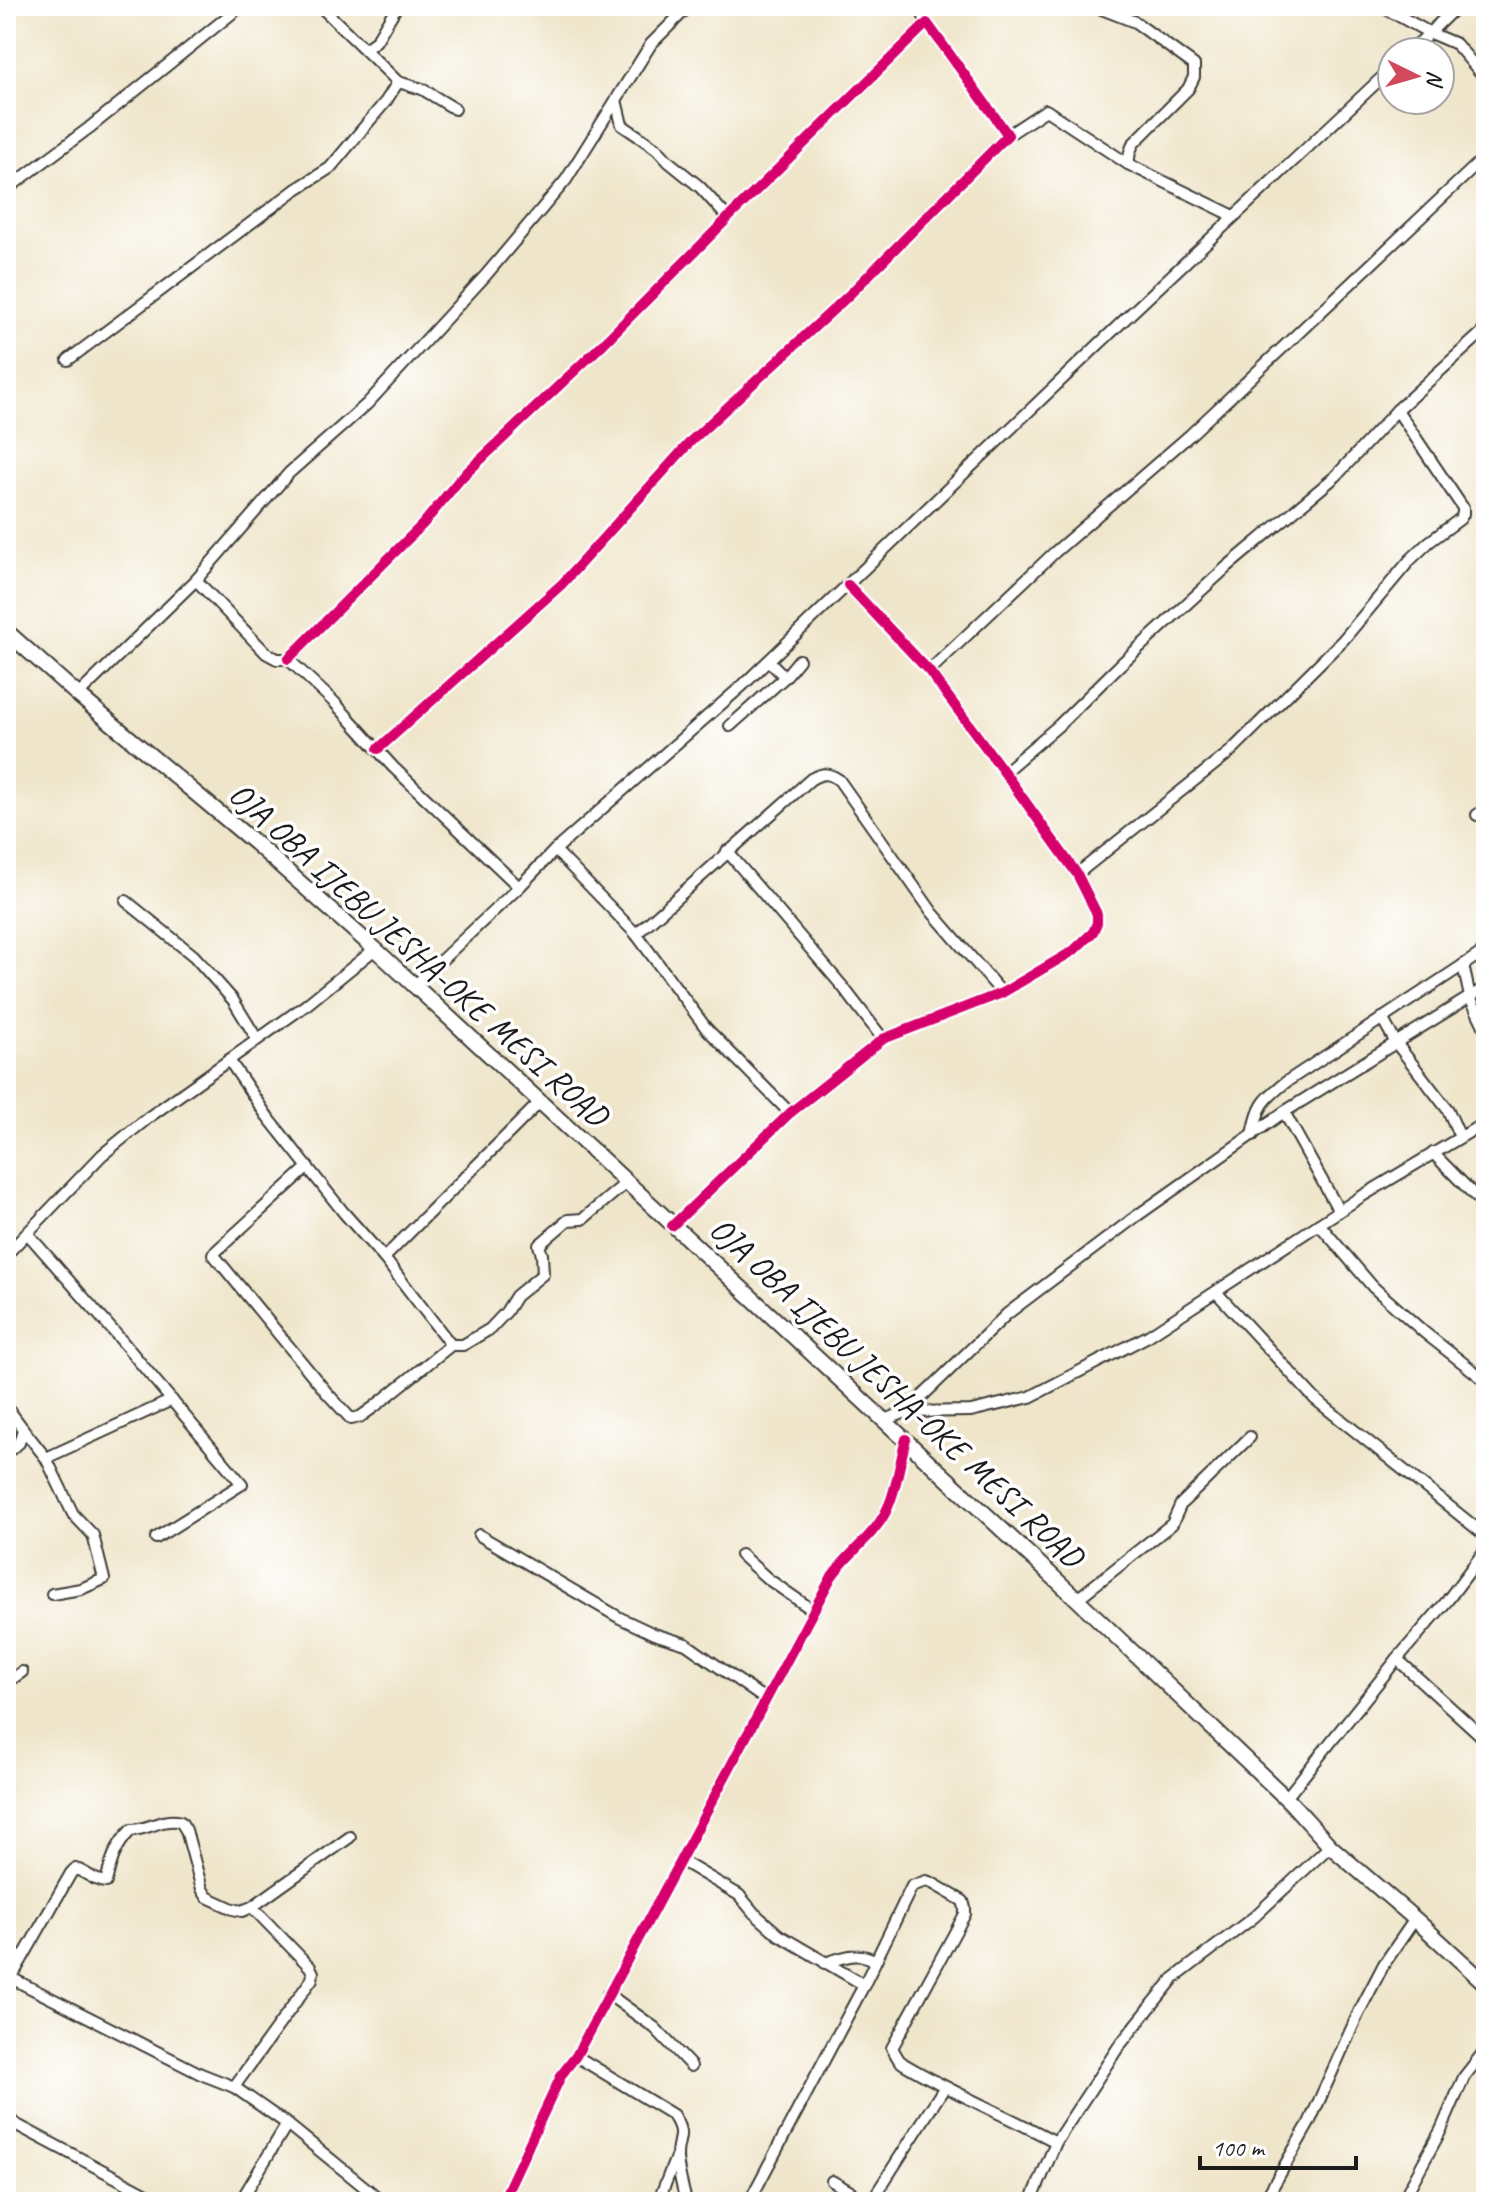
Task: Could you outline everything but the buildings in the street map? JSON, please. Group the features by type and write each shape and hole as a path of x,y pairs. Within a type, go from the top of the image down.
{"main road":[{"name":"OJA OBA IJEBU JESHA-OKE MESI ROAD","path":"6,631 375,949 1077,1599 1286,1798 1330,1846 1486,1984"}],"street":[{"path":"6,190 241,6"},
{"path":"320,6 398,82 422,89 455,109"},
{"path":"365,49 376,41 397,6"},
{"path":"78,695 196,580 289,473 367,404 486,275 566,180 651,44 689,6"},
{"path":"919,6 927,23 1008,135"},
{"path":"1094,6 1135,22 1194,65 1194,77 1188,89 1133,144 1128,164"},
{"path":"1381,6 1456,44 1486,79"},
{"path":"1427,36 1457,6"},
{"path":"288,659 423,524 461,478 603,344 927,23"},
{"path":"68,360 295,190 330,168 398,82"},
{"path":"413,987 555,850 769,661 1376,83"},
{"path":"616,100 622,125 657,149 700,187 728,218"},
{"path":"378,749 562,584 691,441 847,297 1008,135 1046,110 1128,164 1234,216"},
{"path":"929,671 1055,552 1190,435 1486,156"},
{"path":"1004,772 1059,725 1228,566 1336,476 1397,410 1486,329"},
{"path":"1077,874 1230,752 1343,640 1410,560 1460,519 1463,508 1397,410"},
{"path":"196,580 266,653 277,659 288,659 312,680 393,767 519,887"},
{"path":"672,1226 790,1113 883,1039 1002,993 1073,951 1093,932 1097,923 1097,914 1077,874 1004,772 929,671 848,585"},
{"path":"730,726 785,677 799,660"},
{"path":"769,661 785,677"},
{"path":"636,934 811,779 820,774 831,774 839,780 932,912 1002,993"},
{"path":"555,850 636,934 706,1028 790,1113"},
{"path":"727,851 843,987 883,1039"},
{"path":"126,901 194,956 233,1000 257,1039"},
{"path":"6,1255 102,1155 149,1117 306,1005 375,949"},
{"path":"1253,1135 1258,1111 1271,1094 1286,1082 1486,950"},
{"path":"1463,965 1470,997 1486,1030"},
{"path":"906,1412 1007,1314 1138,1215 1284,1112 1486,987"},
{"path":"1382,1018 1396,1043 1448,1110 1460,1137"},
{"path":"229,1060 267,1116 451,1345"},
{"path":"384,1258 539,1103"},
{"path":"1284,1112 1339,1211"},
{"path":"885,1420 906,1412 971,1411 1030,1397 1148,1336 1339,1211 1486,1122"},
{"path":"1433,1153 1486,1207"},
{"path":"308,1167 213,1254 351,1419 374,1407 451,1345 463,1345 490,1329 516,1296 543,1274 539,1245 568,1220 583,1219 626,1183"},
{"path":"1319,1224 1373,1287 1486,1381"},
{"path":"27,1233 242,1484 156,1538"},
{"path":"1216,1292 1315,1399 1486,1536"},
{"path":"46,1458 172,1400"},
{"path":"6,1406 46,1458 73,1514 93,1535 104,1579 81,1589 52,1594"},
{"path":"6,1453 19,1443 23,1429"},
{"path":"1077,1599 1172,1524 1181,1504 1250,1437"},
{"path":"502,2202 562,2074 576,2056 814,1611 842,1563 888,1507 906,1439"},
{"path":"479,1535 620,1618 654,1634 686,1644 766,1700"},
{"path":"1286,1798 1486,1549"},
{"path":"741,1555 768,1579 814,1611"},
{"path":"1397,1659 1486,1740"},
{"path":"6,1683 22,1672"},
{"path":"350,1837 242,1911 207,1897 181,1822 165,1820 142,1830 131,1830 119,1841 112,1855 106,1882 79,1870 71,1873 9,1982 234,2087 287,2124 383,2202"},
{"path":"1031,2202 1056,2142 1119,2046 1173,1979 1254,1917 1330,1846"},
{"path":"680,1860 739,1895 779,1935 864,1985"},
{"path":"749,2202 864,1985 912,1886 926,1881 963,1901 965,1914 892,2048 904,2064 944,2088 1056,2142"},
{"path":"234,2087 312,1979 313,1973 252,1907"},
{"path":"1264,2202 1309,2123 1384,1964 1415,1919"},
{"path":"825,1963 855,1955 867,1955 875,1961"},
{"path":"608,1994 655,2028 691,2066"},
{"path":"1404,2198 1441,2130 1464,2077 1486,2049"},
{"path":"576,2056 673,2115 679,2125 682,2136 677,2155 658,2202"},
{"path":"832,2181 870,2202 944,2088"},
{"path":"6,2117 162,2202"},
{"path":"240,2202 287,2124"},
{"path":"677,2155 686,2202"}],"cycle path":[{"path":"288,659 423,524 461,478 603,344 927,23 1008,135 847,297 691,441 562,584 378,749"},
{"path":"672,1226 790,1113 883,1039 1002,993 1073,951 1093,932 1097,923 1097,914 1077,874 1004,772 929,671 848,585"},
{"path":"502,2202 562,2074 576,2056 832,1576 883,1517 894,1491 906,1439"}]}
